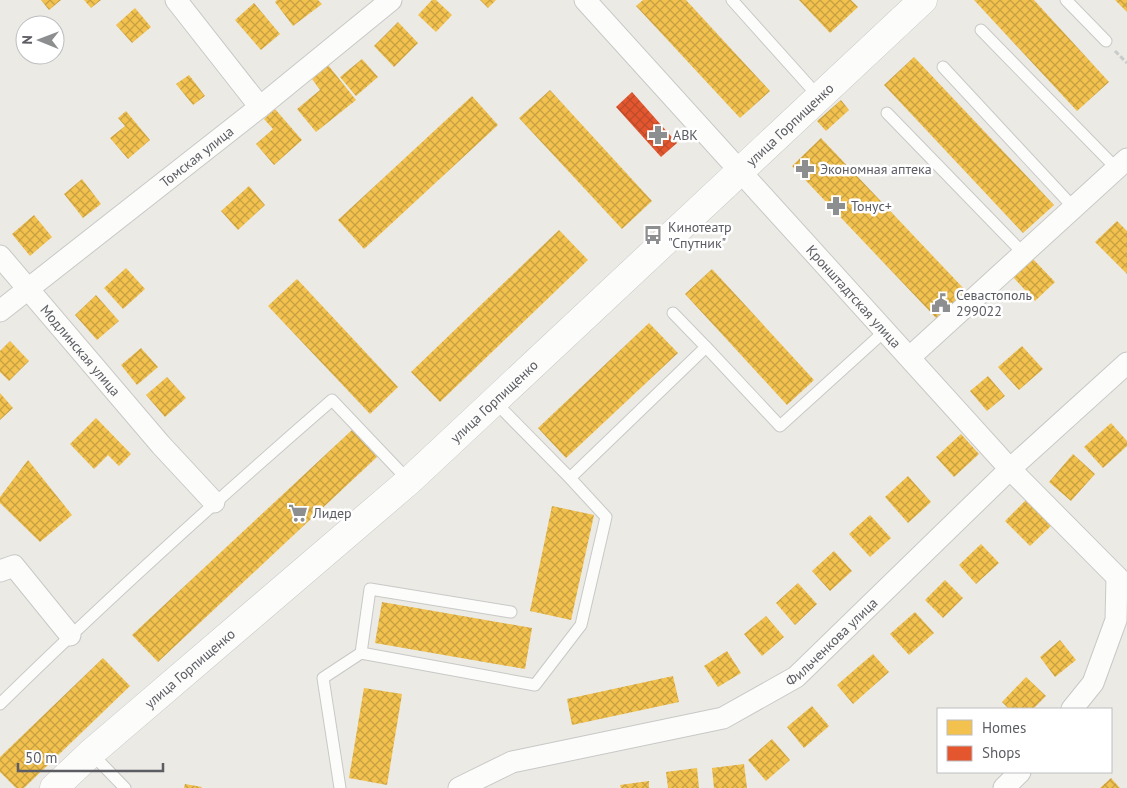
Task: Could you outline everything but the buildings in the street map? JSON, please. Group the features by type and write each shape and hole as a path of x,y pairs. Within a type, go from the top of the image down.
{"main road":[{"name":"улица Горпищенко","path":"54,788 91,753 408,482 923,0"}],"street":[{"path":"176,0 260,107"},
{"name":"Томская улица","path":"0,311 260,107 391,0"},
{"name":"Кронштадтская улица","path":"585,0 1010,469 1122,582"},
{"path":"910,357 1122,164"},
{"name":"Модлинская улица","path":"0,256 161,445 214,502"},
{"name":"Фильченкова улица","path":"460,788 512,762 723,718 796,677 1010,469 1127,363"},
{"path":"0,571 14,566 70,635"},
{"path":"1073,708 1093,683 1116,620 1122,582"}],"lane":[{"path":"732,0 819,96"},
{"path":"1066,0 1106,41"},
{"path":"981,30 1122,164"},
{"path":"943,67 1074,208"},
{"path":"887,114 1023,253"},
{"path":"673,313 780,426 886,330"},
{"path":"570,478 706,347"},
{"path":"0,704 70,635 214,502 332,400 408,482"},
{"path":"340,788 323,678 360,653 535,685 581,626 606,516 494,401"},
{"path":"360,653 370,589 511,612"},
{"path":"91,753 124,788"}],"place":[{"name":"АВК","path":"658,135"},
{"name":"Экономная аптека","path":"805,169"},
{"name":"Тонус+","path":"836,206"},
{"name":"Кинотеатр \"Спутник\"","path":"653,235"},
{"name":"Севастополь 299022","path":"941,303"},
{"name":"Лидер","path":"298,513"}]}
